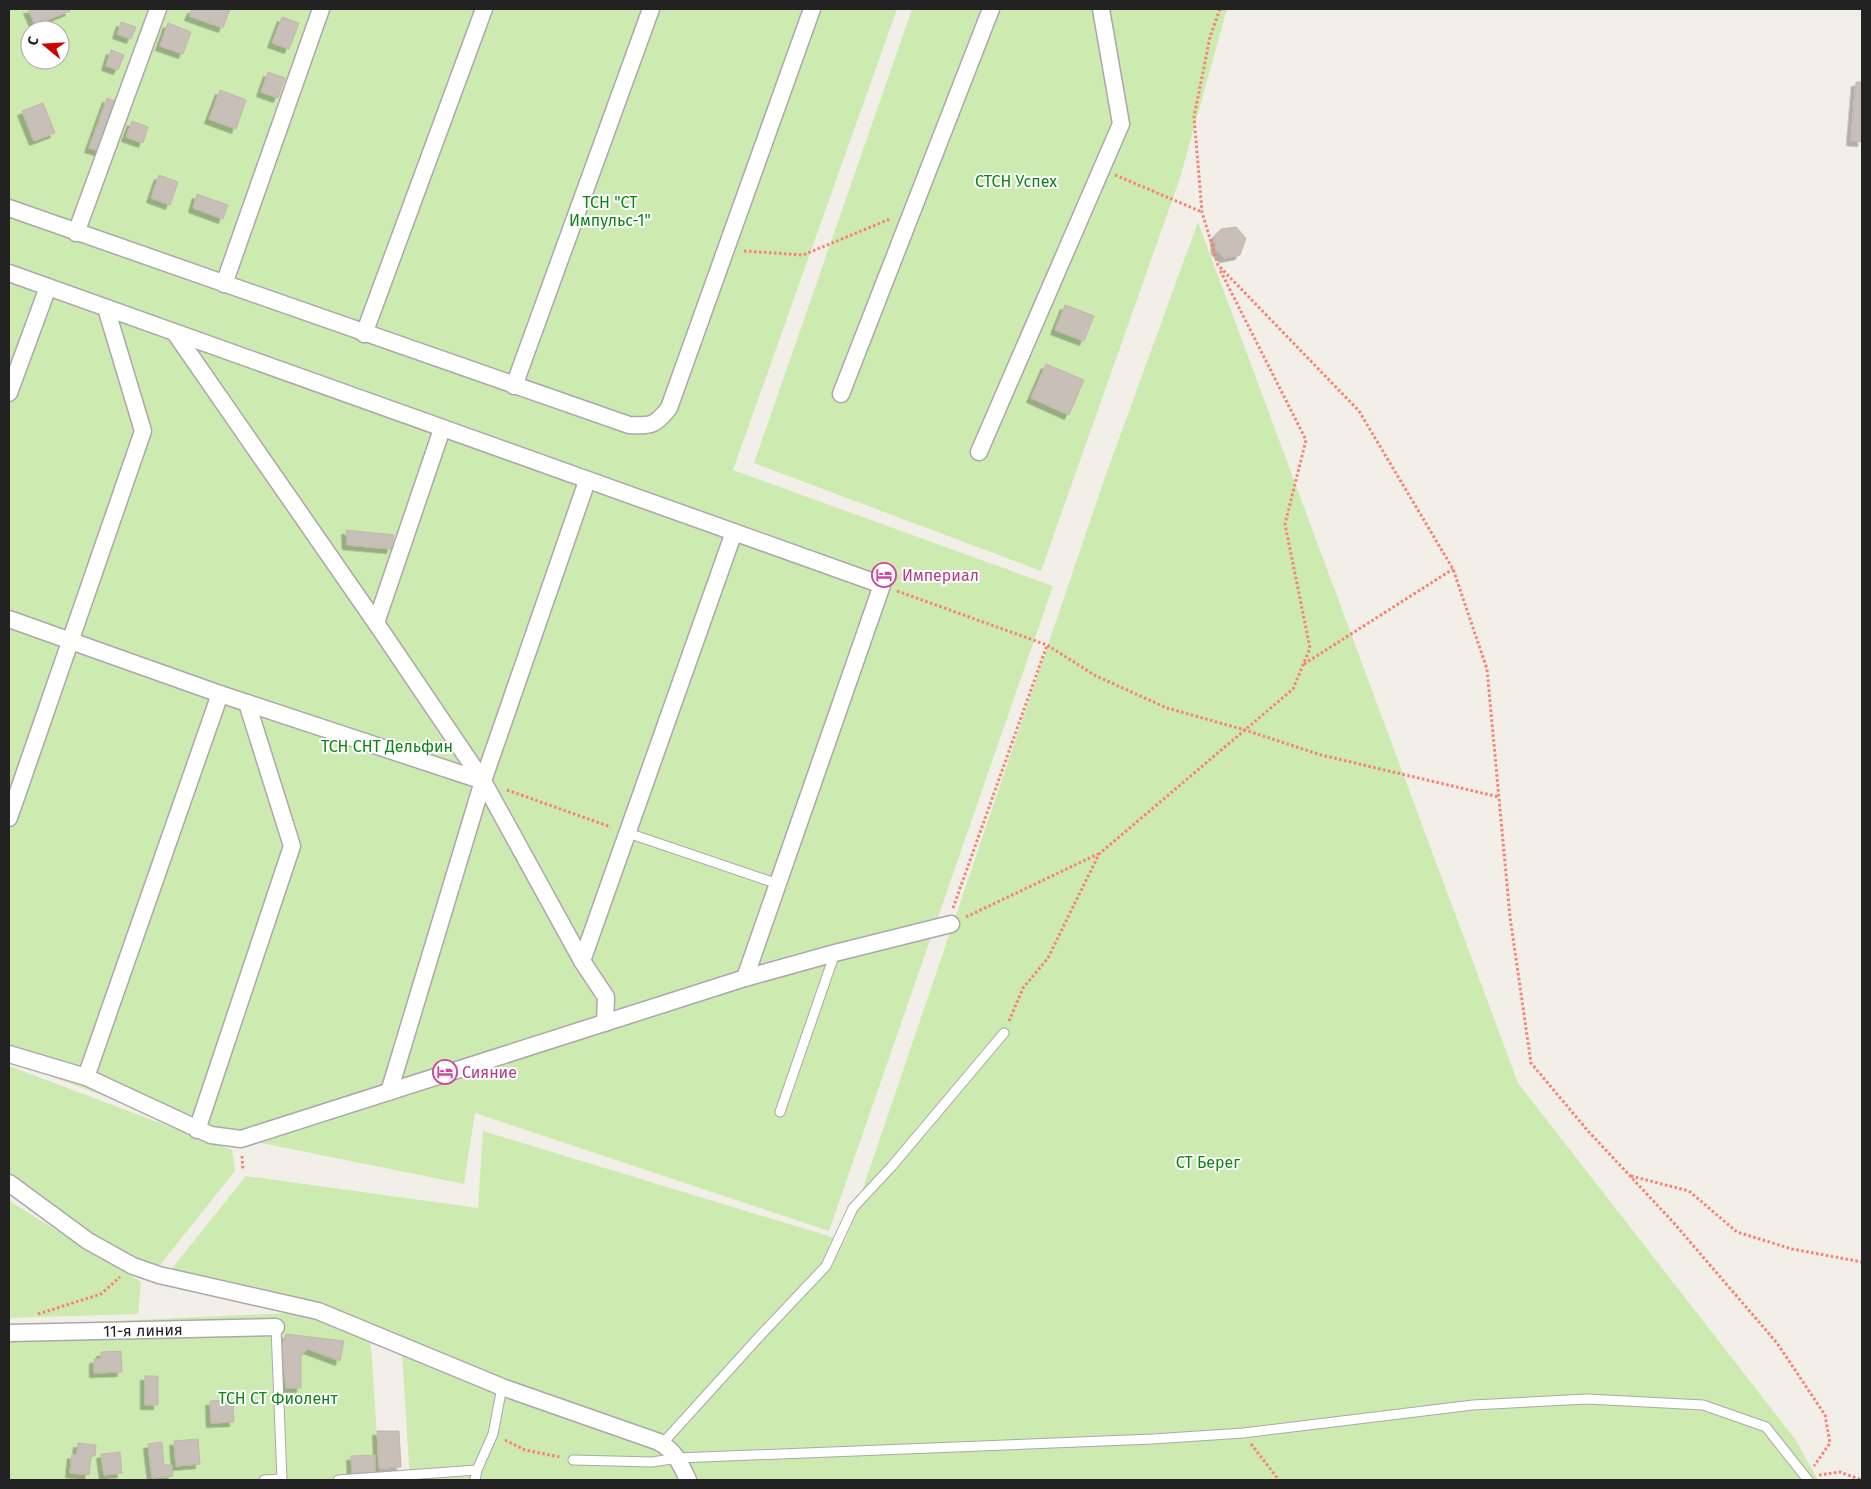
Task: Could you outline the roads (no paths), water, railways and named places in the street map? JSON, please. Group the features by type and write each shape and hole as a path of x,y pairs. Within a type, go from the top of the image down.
{"street":[{"path":"76,233 158,9"},
{"path":"224,284 322,9"},
{"path":"364,334 484,9"},
{"path":"514,386 650,9"},
{"path":"9,208 514,386 628,425 646,426 659,421 669,408 812,9"},
{"path":"841,394 991,9"},
{"path":"979,452 1122,124 1101,9"},
{"path":"9,273 882,585 745,978"},
{"path":"9,393 48,287"},
{"path":"9,818 142,432 106,308"},
{"path":"175,333 483,781 582,961 606,997 605,1023"},
{"path":"376,623 442,429"},
{"path":"390,1092 483,781 587,481"},
{"path":"582,961 734,532"},
{"path":"9,619 220,694 483,781"},
{"path":"86,1077 220,694"},
{"path":"198,1130 292,846 247,703"},
{"path":"9,1054 86,1077 211,1135 241,1139 745,978 951,924"},
{"path":"9,1183 88,1241 134,1266 159,1275 318,1311 502,1387 662,1444 670,1449 678,1458 688,1480"},
{"name":"11-я линия","path":"10,1333 276,1327"}],"lane":[{"path":"628,833 778,884"},
{"path":"780,1112 835,953"},
{"path":"662,1444 826,1266 853,1208 899,1158 1004,1033"},
{"path":"264,1480 282,1480 276,1327"},
{"path":"475,1480 477,1470 493,1434 502,1387"},
{"path":"573,1460 652,1462 678,1458 1153,1439 1243,1433 1473,1405 1587,1399 1703,1405 1766,1427 1807,1479"},
{"path":"338,1480 477,1470"}],"place":[{"name":"Империал","path":"884,575"},
{"name":"Сияние","path":"445,1072"}],"park label":[{"name":"СТСН Успех","path":"1016,181"},
{"name":"ТСН \"СТ Импульс-1\"","path":"610,211"},
{"name":"ТСН СНТ Дельфин","path":"387,746"},
{"name":"СТ Берег","path":"1208,1162"},
{"name":"ТСН СТ Фиолент","path":"278,1398"}]}
